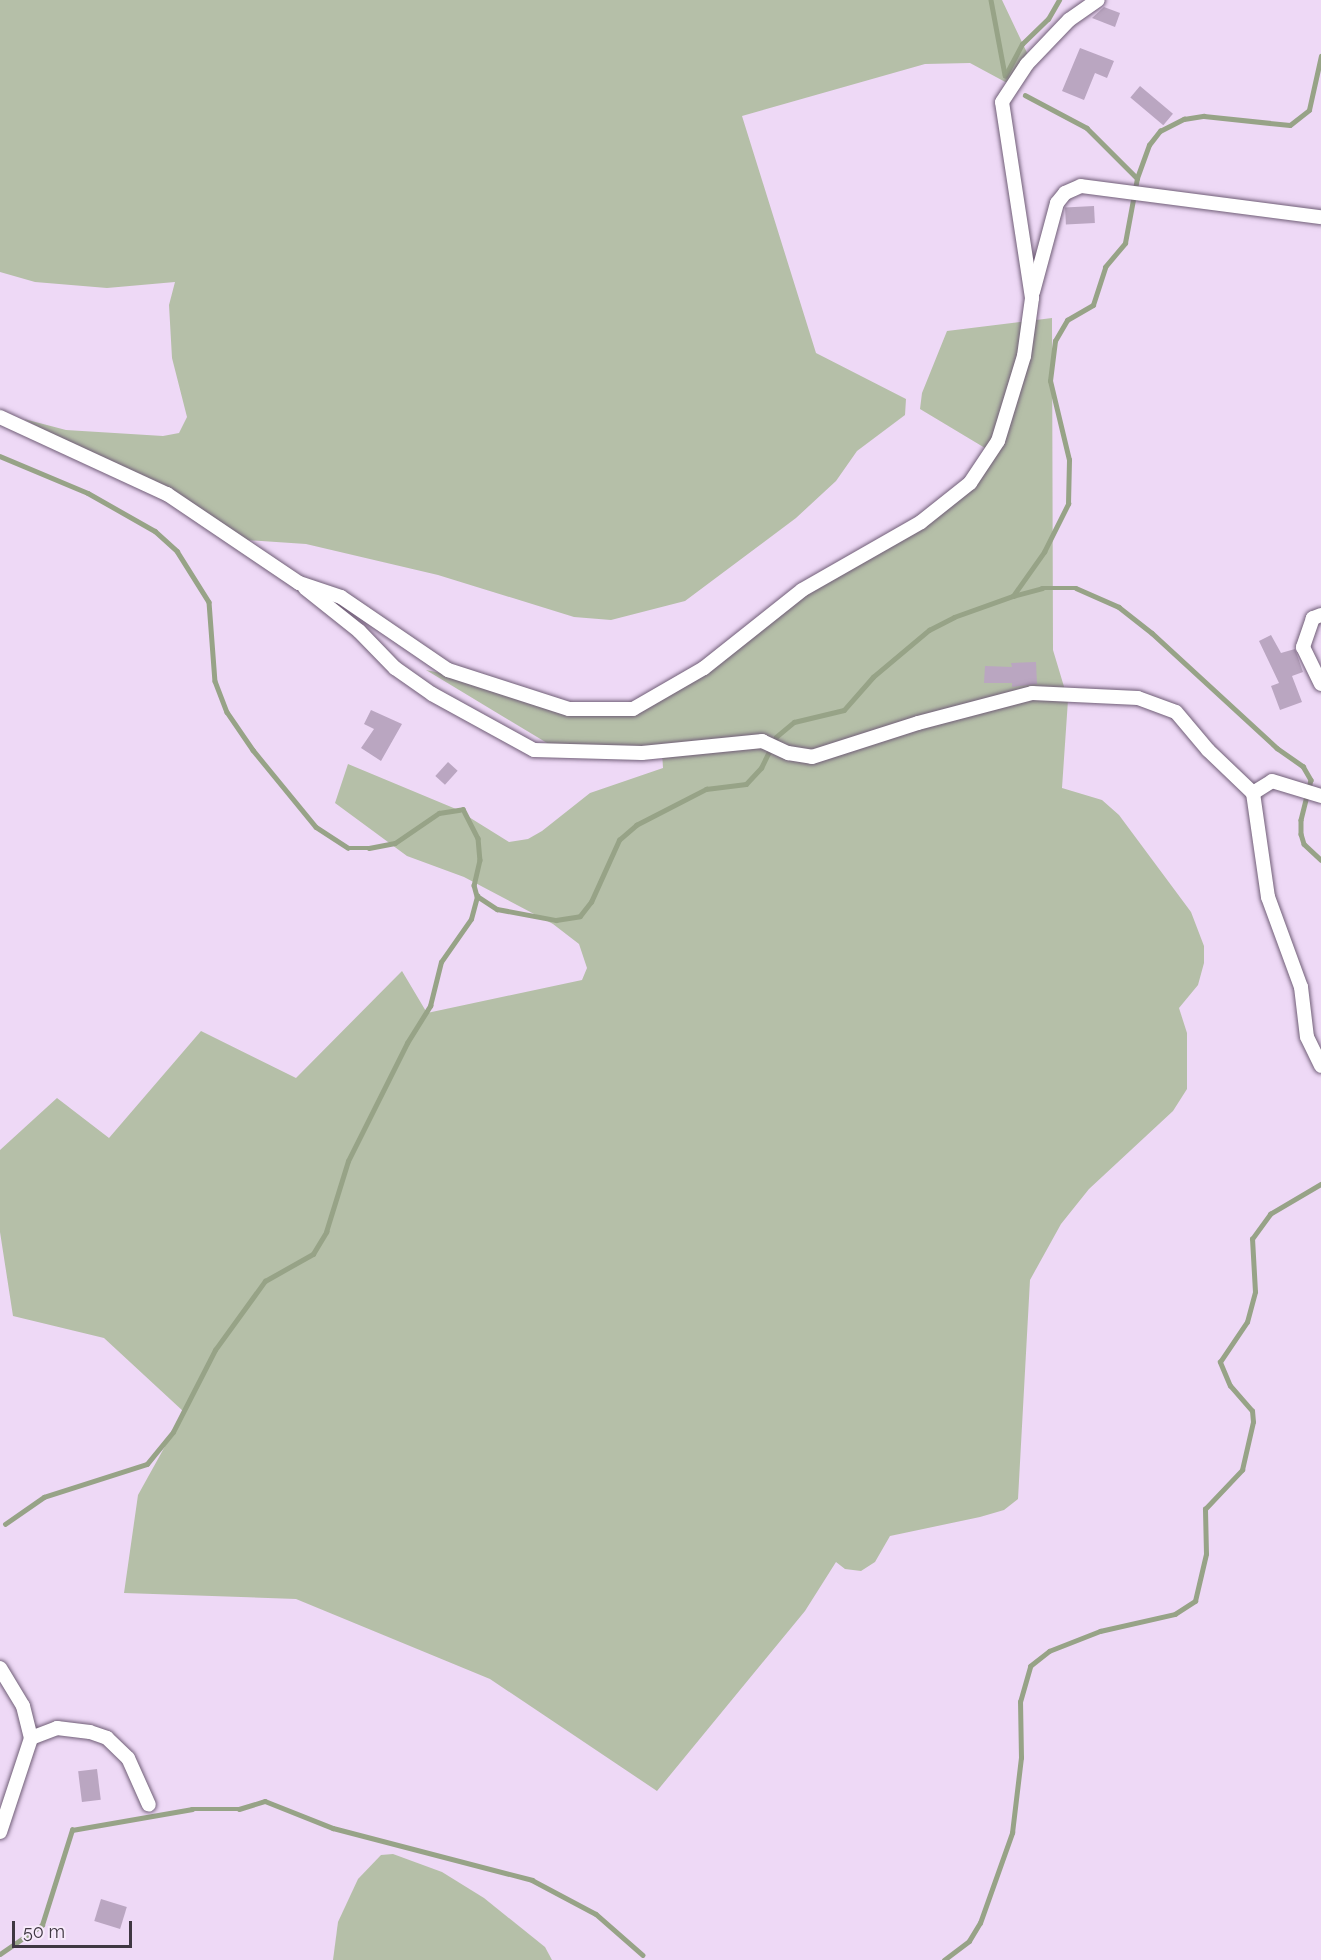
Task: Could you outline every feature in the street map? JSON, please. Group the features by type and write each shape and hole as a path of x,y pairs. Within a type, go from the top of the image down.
{"street":[{"path":"1032,298 1002,102 1027,64 1069,20 1098,0"},
{"path":"299,583 341,597 448,670 569,709 633,709 704,668 802,590 921,522 970,483 998,441 1024,356 1032,298 1057,202 1065,193 1081,186 1146,192 1321,217"},
{"path":"0,417 167,494 299,583 359,631 395,668 432,694 534,750 642,753 762,741 782,750 812,757 918,723 1032,693 1138,698 1176,712 1208,750 1253,793 1268,897 1301,987 1307,1037 1321,1066"},
{"path":"1321,615 1313,618 1303,647 1321,684"},
{"path":"1253,793 1272,782 1320,796"},
{"path":"0,1668 23,1706 31,1738 0,1832"},
{"path":"31,1738 57,1728 90,1732 106,1738 128,1758 149,1805"}],"green space":[{"path":"0,0 1002,0 1030,59 1009,84 970,63 925,64 742,116 816,353 906,399 905,415 857,451 836,481 796,518 685,601 611,620 574,617 438,575 306,544 231,539 24,419 66,430 163,436 179,433 187,417 172,358 169,305 175,282 107,288 35,282 0,272"},
{"path":"1052,318 1053,650 1068,700 1062,788 1102,800 1119,815 1191,912 1204,946 1204,963 1198,985 1179,1008 1187,1033 1187,1089 1173,1111 1089,1189 1061,1224 1030,1280 1018,1499 1004,1510 980,1517 890,1536 875,1562 861,1571 845,1569 836,1562 805,1611 657,1791 490,1679 296,1599 124,1593 138,1495 184,1412 104,1338 13,1316 0,1232 0,1150 57,1098 109,1138 201,1031 296,1078 402,971 427,1013 582,980 587,968 579,944 553,924 464,877 407,856 335,803 348,764 456,809 509,842 528,839 542,831 590,793 663,768 662,752 557,749 426,670 496,684 585,710 615,707 678,687 793,602 958,493 995,454 920,409 922,393 947,331"},
{"path":"393,1854 442,1872 484,1898 545,1947 552,1960 333,1960 338,1922 358,1879 381,1855"}],"building":[{"path":"1104,7 1120,13 1115,27 1092,18"},
{"path":"1080,48 1114,61 1107,78 1095,73 1084,100 1062,91"},
{"path":"1140,86 1173,114 1163,125 1130,97"},
{"path":"1094,206 1095,223 1066,224 1065,208"},
{"path":"1271,635 1281,653 1295,649 1303,672 1292,676 1302,702 1280,710 1271,686 1279,683 1259,641"},
{"path":"1036,662 1037,684 1012,687 1012,683 984,683 985,666 1012,667 1011,663"},
{"path":"371,710 402,724 381,761 361,748 374,729 364,724"},
{"path":"448,762 458,771 445,785 435,776"},
{"path":"97,1769 101,1800 82,1802 78,1771"},
{"path":"101,1899 127,1907 120,1929 94,1921"}],"waterway":[{"path":"991,0 1005,75"},
{"path":"1005,76 1022,44 1048,19 1059,0"},
{"path":"0,456 88,493 155,531 177,551 209,602 215,681 227,712 253,750 316,827 348,848 369,848 395,843 439,813 463,809 478,838 480,860 474,885 477,896 497,909 556,920 580,916 591,902 619,840 636,825 706,789 746,784 761,768 776,737 794,722 844,710 873,677 929,630 954,617 1013,596 1044,552 1068,504 1069,460 1050,381 1055,341 1067,320 1093,305 1105,267 1125,243 1137,178 1149,145 1160,131 1184,119 1204,116 1290,125 1309,110 1321,56"},
{"path":"1025,95 1087,128 1137,178"},
{"path":"1013,596 1042,588 1076,588 1119,607 1152,633 1277,748 1303,766 1311,780 1301,820 1301,834 1304,844 1321,860"},
{"path":"5,1524 44,1497 147,1464 173,1432 215,1350 265,1281 313,1254 326,1232 348,1161 407,1043 430,1006 441,962 471,919 477,896"},
{"path":"944,1960 969,1941 980,1923 1012,1833 1021,1758 1020,1702 1030,1666 1049,1651 1100,1631 1175,1614 1195,1601 1206,1554 1205,1509 1242,1470 1253,1422 1252,1411 1230,1386 1220,1362 1247,1322 1255,1292 1252,1239 1270,1214 1321,1184"},
{"path":"0,1954 42,1925 72,1830 192,1809 239,1809 265,1801 333,1828 532,1880 596,1914 643,1955"}]}
